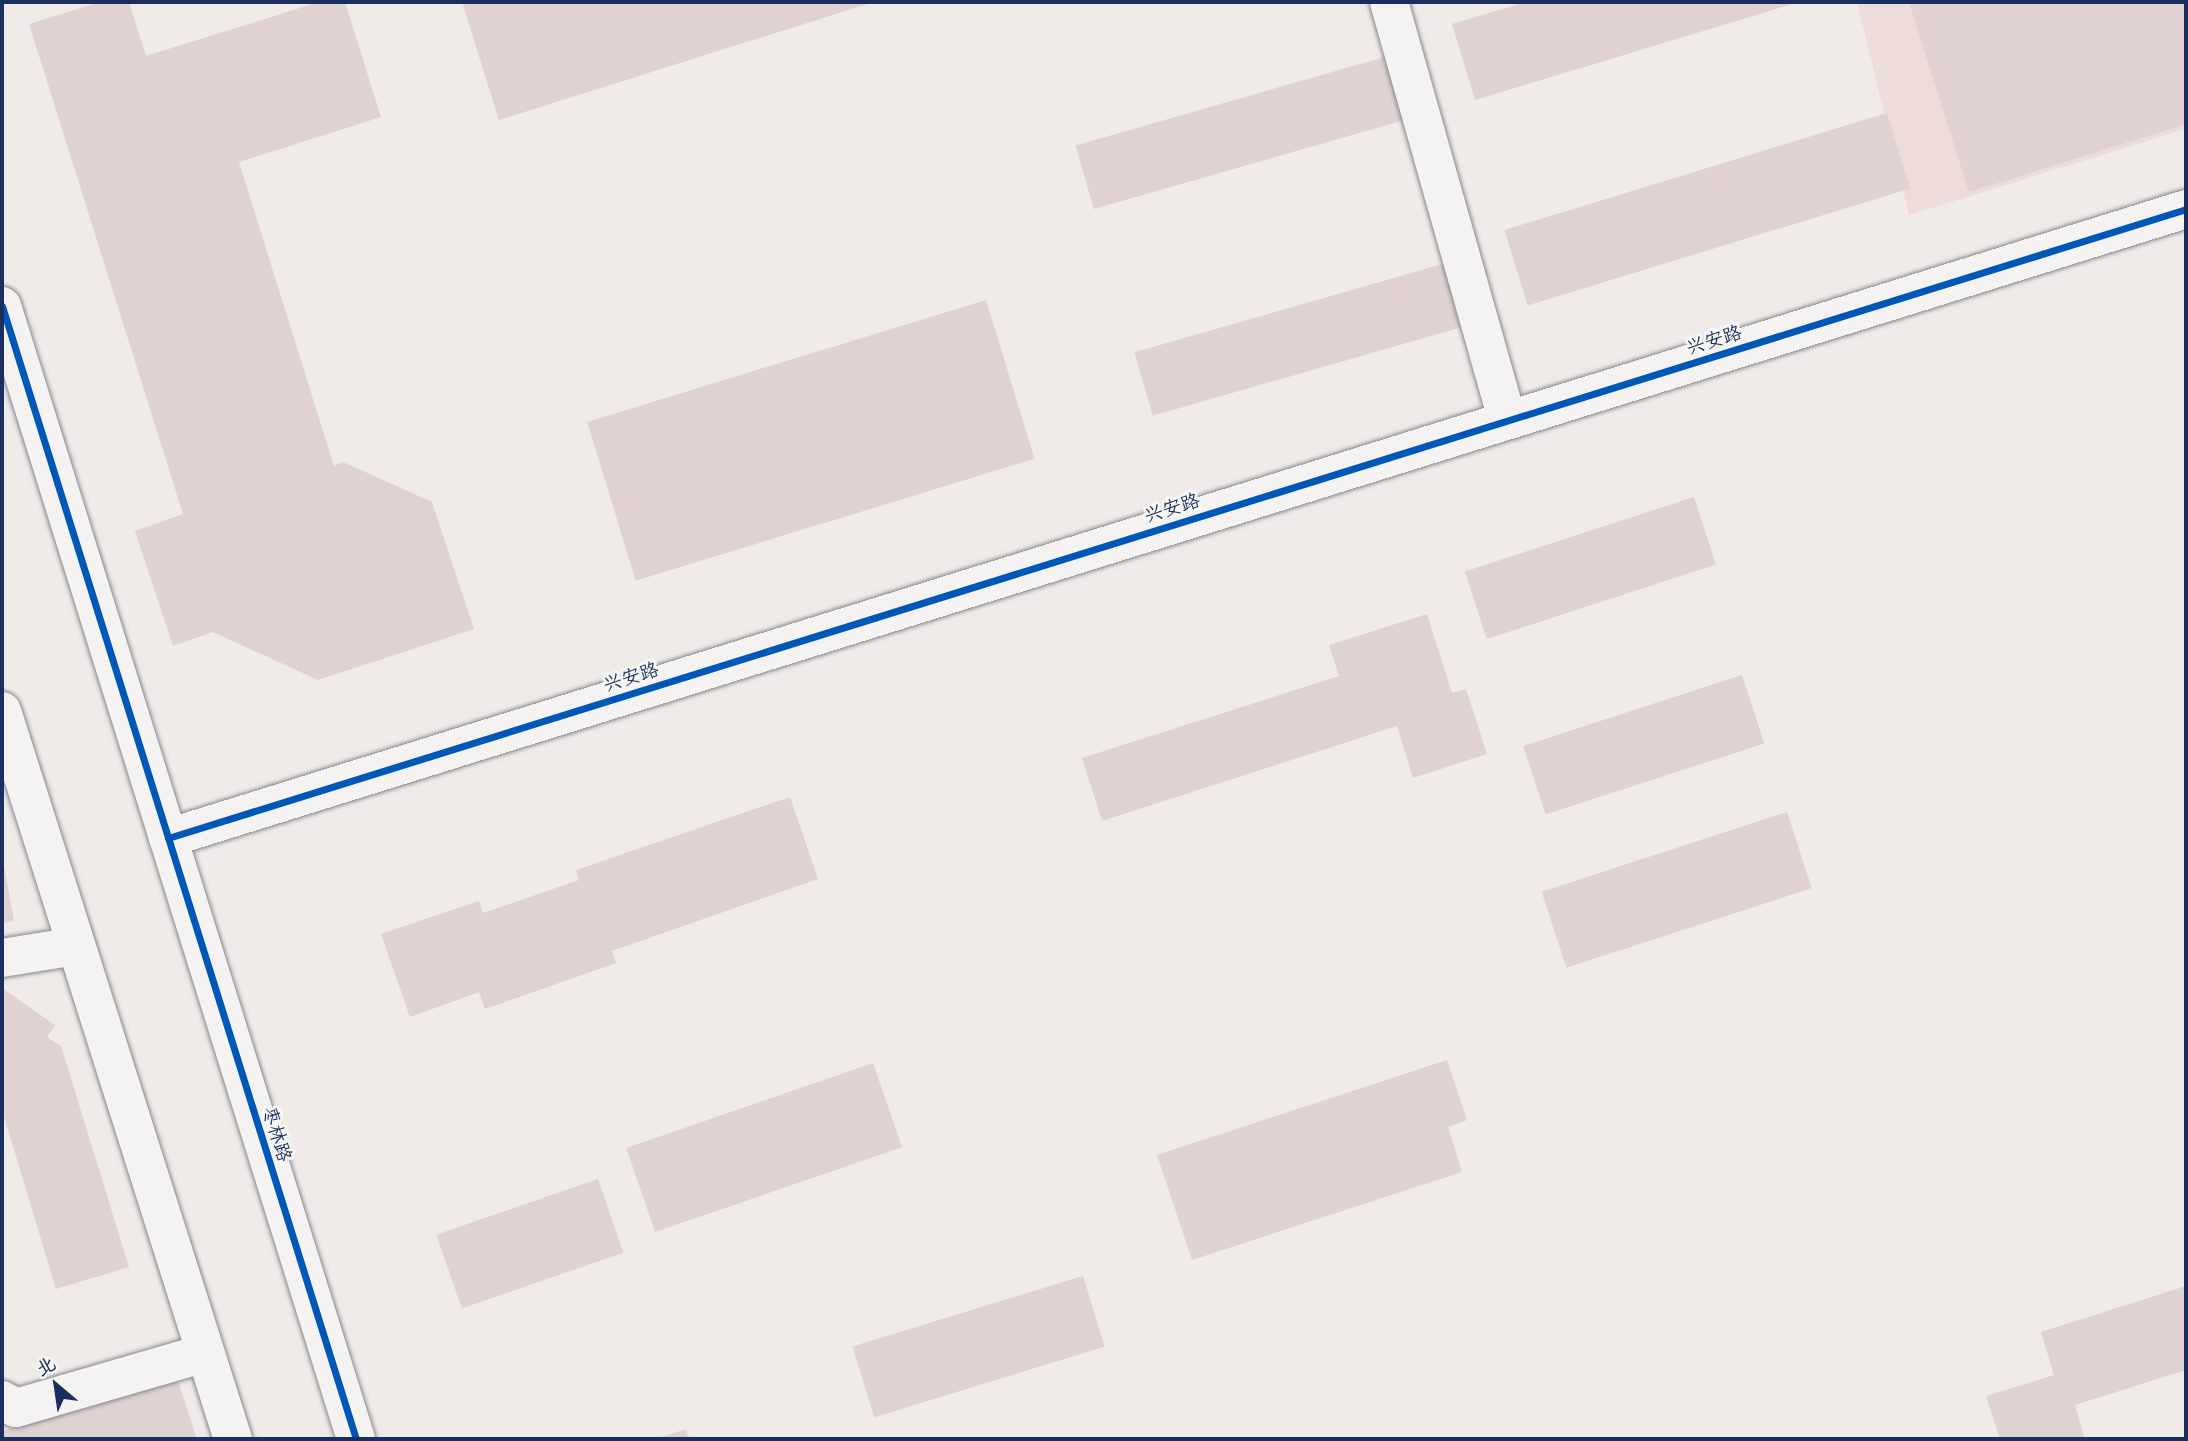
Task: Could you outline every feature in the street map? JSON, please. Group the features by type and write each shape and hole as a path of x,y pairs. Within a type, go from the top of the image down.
{"street":[{"path":"1389,2 1507,420"},
{"name":"兴安路","path":"168,838 2186,209"},
{"name":"枣林路","path":"2,306 356,1439"},
{"path":"2,711 12,776 76,946 233,1439"},
{"path":"2,958 76,946"},
{"path":"2,1400 16,1408 205,1353"}],"shaded area":[{"path":"1857,2 2186,2 2186,129 1909,215"}],"building":[{"path":"100,2 129,2 146,56 319,2 345,2 381,117 239,162 334,466 343,462 432,502 474,629 318,680 213,632 173,646 135,531 183,514 29,24"},
{"path":"462,2 874,2 499,120"},
{"path":"1526,2 1799,2 1475,100 1452,24"},
{"path":"1909,2 2186,2 2186,124 1969,192"},
{"path":"1388,56 1406,119 1094,209 1076,146"},
{"path":"1887,113 1910,189 1528,305 1504,230"},
{"path":"1446,263 1464,326 1153,416 1135,352"},
{"path":"986,300 1035,459 636,581 587,422"},
{"path":"1694,497 1716,565 1487,639 1465,571"},
{"path":"1427,614 1452,693 1466,689 1487,754 1413,778 1397,726 1102,821 1082,758 1339,676 1329,645"},
{"path":"1742,675 1764,743 1546,815 1523,746"},
{"path":"790,797 818,879 612,951 616,963 485,1009 479,992 410,1017 381,934 479,901 483,913 579,880 576,870"},
{"path":"1787,812 1812,888 1566,968 1542,892"},
{"path":"2,855 14,921 2,923"},
{"path":"2,988 55,1025 47,1037 61,1046 129,1267 56,1289 2,1110"},
{"path":"1447,1060 1467,1120 1448,1127 1462,1172 1192,1260 1157,1155"},
{"path":"873,1063 902,1147 655,1232 626,1148"},
{"path":"598,1179 623,1253 462,1308 436,1235"},
{"path":"1083,1276 1105,1347 874,1417 853,1346"},
{"path":"2186,1286 2186,1370 2075,1405 2085,1439 2000,1439 1986,1396 2054,1375 2041,1332"},
{"path":"176,1375 197,1439 2,1439 2,1431"},
{"path":"686,1429 689,1439 656,1439"}],"cycle path":[{"path":"168,838 2186,209"},
{"path":"2,306 356,1439"}]}
